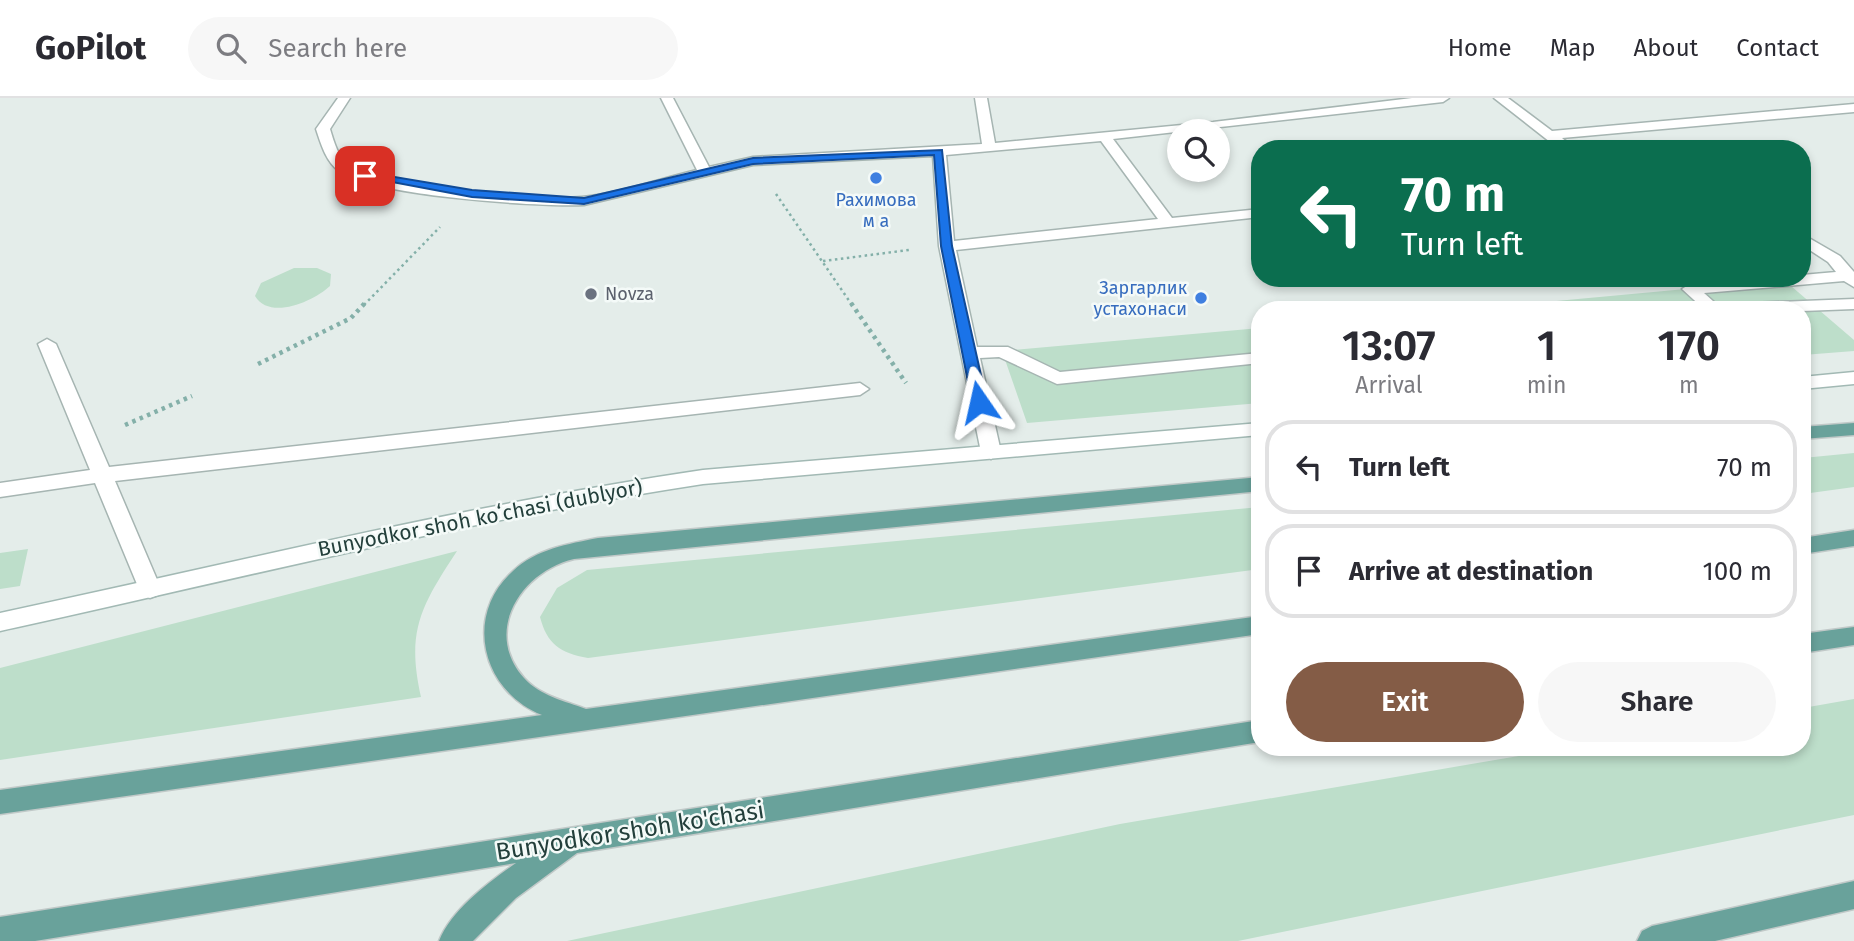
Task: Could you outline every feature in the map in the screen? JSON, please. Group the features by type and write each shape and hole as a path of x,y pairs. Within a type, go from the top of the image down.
{"main road":[{"path":"1811,432 1854,429"},
{"path":"587,720 548,707 515,686 497,659 492,625 506,594 535,566 566,552 598,546 1251,485"},
{"path":"1811,544 1854,538"},
{"path":"0,802 1251,626"},
{"path":"1811,643 1854,636"},
{"name":"Bunyodkor shoh ko'chasi","path":"0,932 1251,732"},
{"path":"454,941 492,898 529,868 579,839"},
{"path":"1652,941 1854,895"}],"street":[{"path":"344,98 323,129 332,154 347,171 383,181 472,193 584,201 753,161 939,152 1443,98"},
{"path":"667,98 705,173"},
{"path":"981,98 989,146"},
{"path":"1500,98 1556,140"},
{"path":"1550,135 1854,108"},
{"path":"1104,136 1167,222"},
{"path":"939,152 947,246 991,452"},
{"path":"947,246 1251,213"},
{"path":"1811,244 1834,259 1851,280"},
{"path":"1811,282 1851,280"},
{"path":"1704,301 1690,289 1726,287"},
{"path":"1811,306 1854,304"},
{"path":"47,344 150,589"},
{"path":"971,353 1002,351 1057,378 1251,359"},
{"path":"1811,382 1854,378"},
{"path":"0,490 103,475 860,389"},
{"name":"Bunyodkor shoh koʻchasi (dublyor)","path":"0,622 453,520 624,487 703,477 1251,430"}],"path":[{"path":"753,161 906,383"},
{"path":"258,364 351,318 472,193"},
{"path":"823,261 947,246"},
{"path":"88,442 192,396"}],"green space":[{"path":"294,268 317,268 331,274 330,286 303,302 281,308 262,303 255,296 261,283"},
{"path":"1708,287 1792,287 1808,301 1556,301"},
{"path":"1811,303 1854,340 1854,351 1811,354"},
{"path":"1251,329 1251,404 1027,423 1002,351"},
{"path":"1854,453 1854,487 1811,493 1811,457"},
{"path":"1251,508 1251,570 588,658 556,646 540,617 557,588 587,570"},
{"path":"28,549 20,586 0,589 0,553"},
{"path":"457,551 426,604 416,636 415,654 421,697 0,760 0,668"},
{"path":"1854,699 1854,815 1238,941 567,941 1120,824 1518,756 1811,756 1811,707"}],"place":[{"name":"Рахимова м а","path":"876,178"},
{"name":"Novza","path":"591,294"},
{"name":"Заргарлик устахонаси","path":"1201,298"}],"route":[{"path":"365,176 383,181 472,193 558,202 584,201 753,161 939,152 947,246 979,402"}]}
